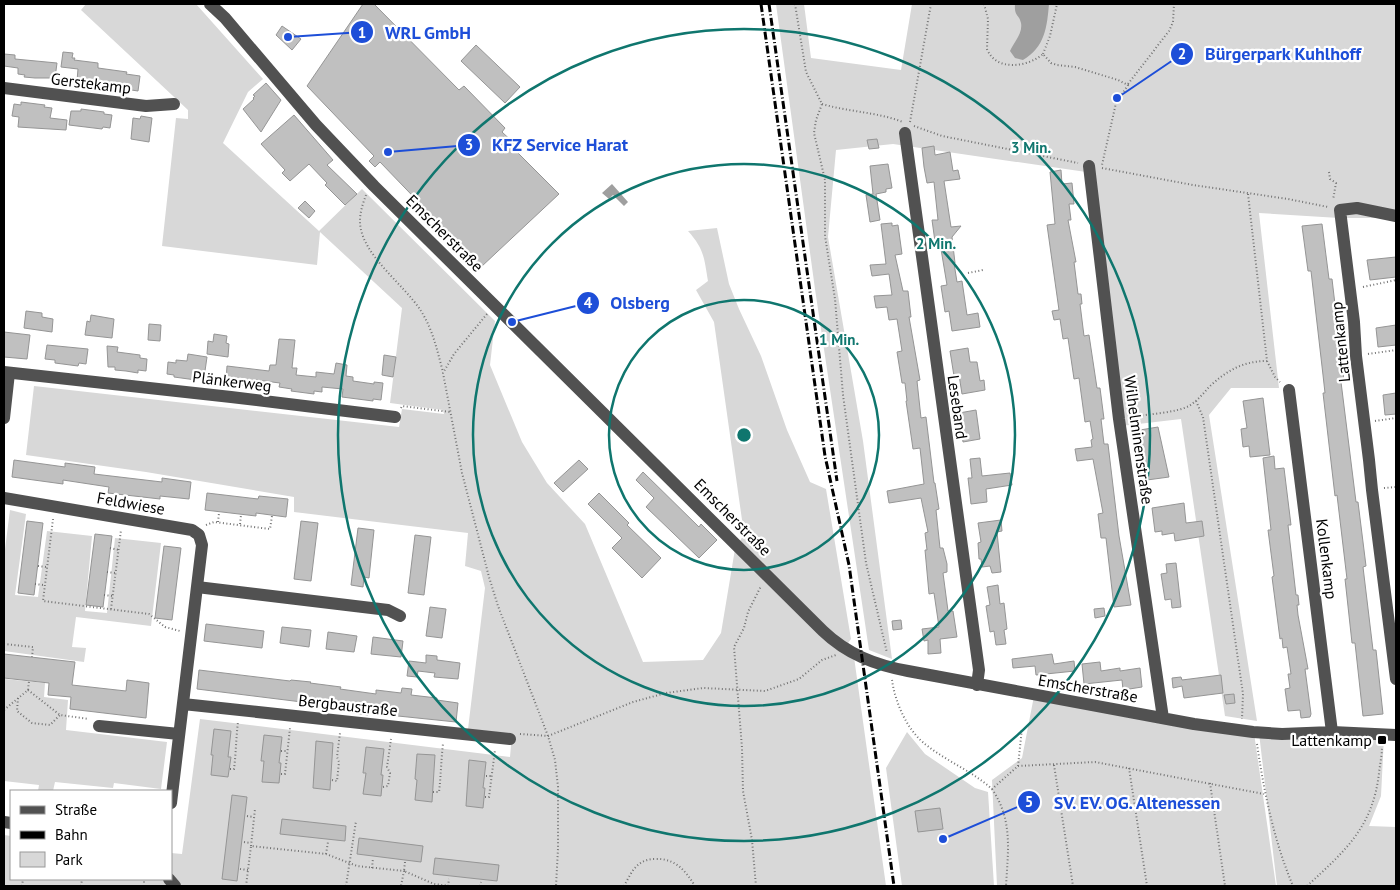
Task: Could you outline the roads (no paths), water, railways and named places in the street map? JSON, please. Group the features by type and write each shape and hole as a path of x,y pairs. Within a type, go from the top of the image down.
{"street":[{"name":"Emscherstraße","path":"210,4 225,18 316,124 374,186 831,638 848,650 862,658 890,668 1163,718 1282,734 1332,732 1396,735"},
{"name":"Gerstekamp","path":"4,88 146,106 174,104"},
{"name":"Leseband","path":"907,128 979,670 978,685"},
{"name":"Wilhelminenstraße","path":"1084,165 1163,718"},
{"name":"Lattenkamp","path":"1396,216 1358,208 1336,209 1350,289 1356,356 1396,679"},
{"name":"Plänkerweg","path":"6,372 231,396 395,417"},
{"path":"4,418 6,372"},
{"name":"Kollenkamp","path":"1289,390 1332,732"},
{"name":"Feldwiese","path":"4,498 192,530 200,536 202,545 197,586"},
{"path":"172,796 197,586 388,610 400,616"},
{"name":"Bergbaustraße","path":"183,704 510,739"},
{"path":"98,726 180,734"}],"railway":[{"path":"761,4 825,456 849,565 894,886"},
{"path":"769,4 837,481"}],"place":[{"name":"WRL GmbH","path":"288,37"},
{"name":"Bürgerpark Kuhlhoff","path":"1117,98"},
{"name":"KFZ Service Harat","path":"388,152"},
{"name":"Olsberg","path":"512,322"},
{"name":"Lattenkamp","path":"1382,740"},
{"name":"SV. EV. OG. Altenessen","path":"943,839"}]}
